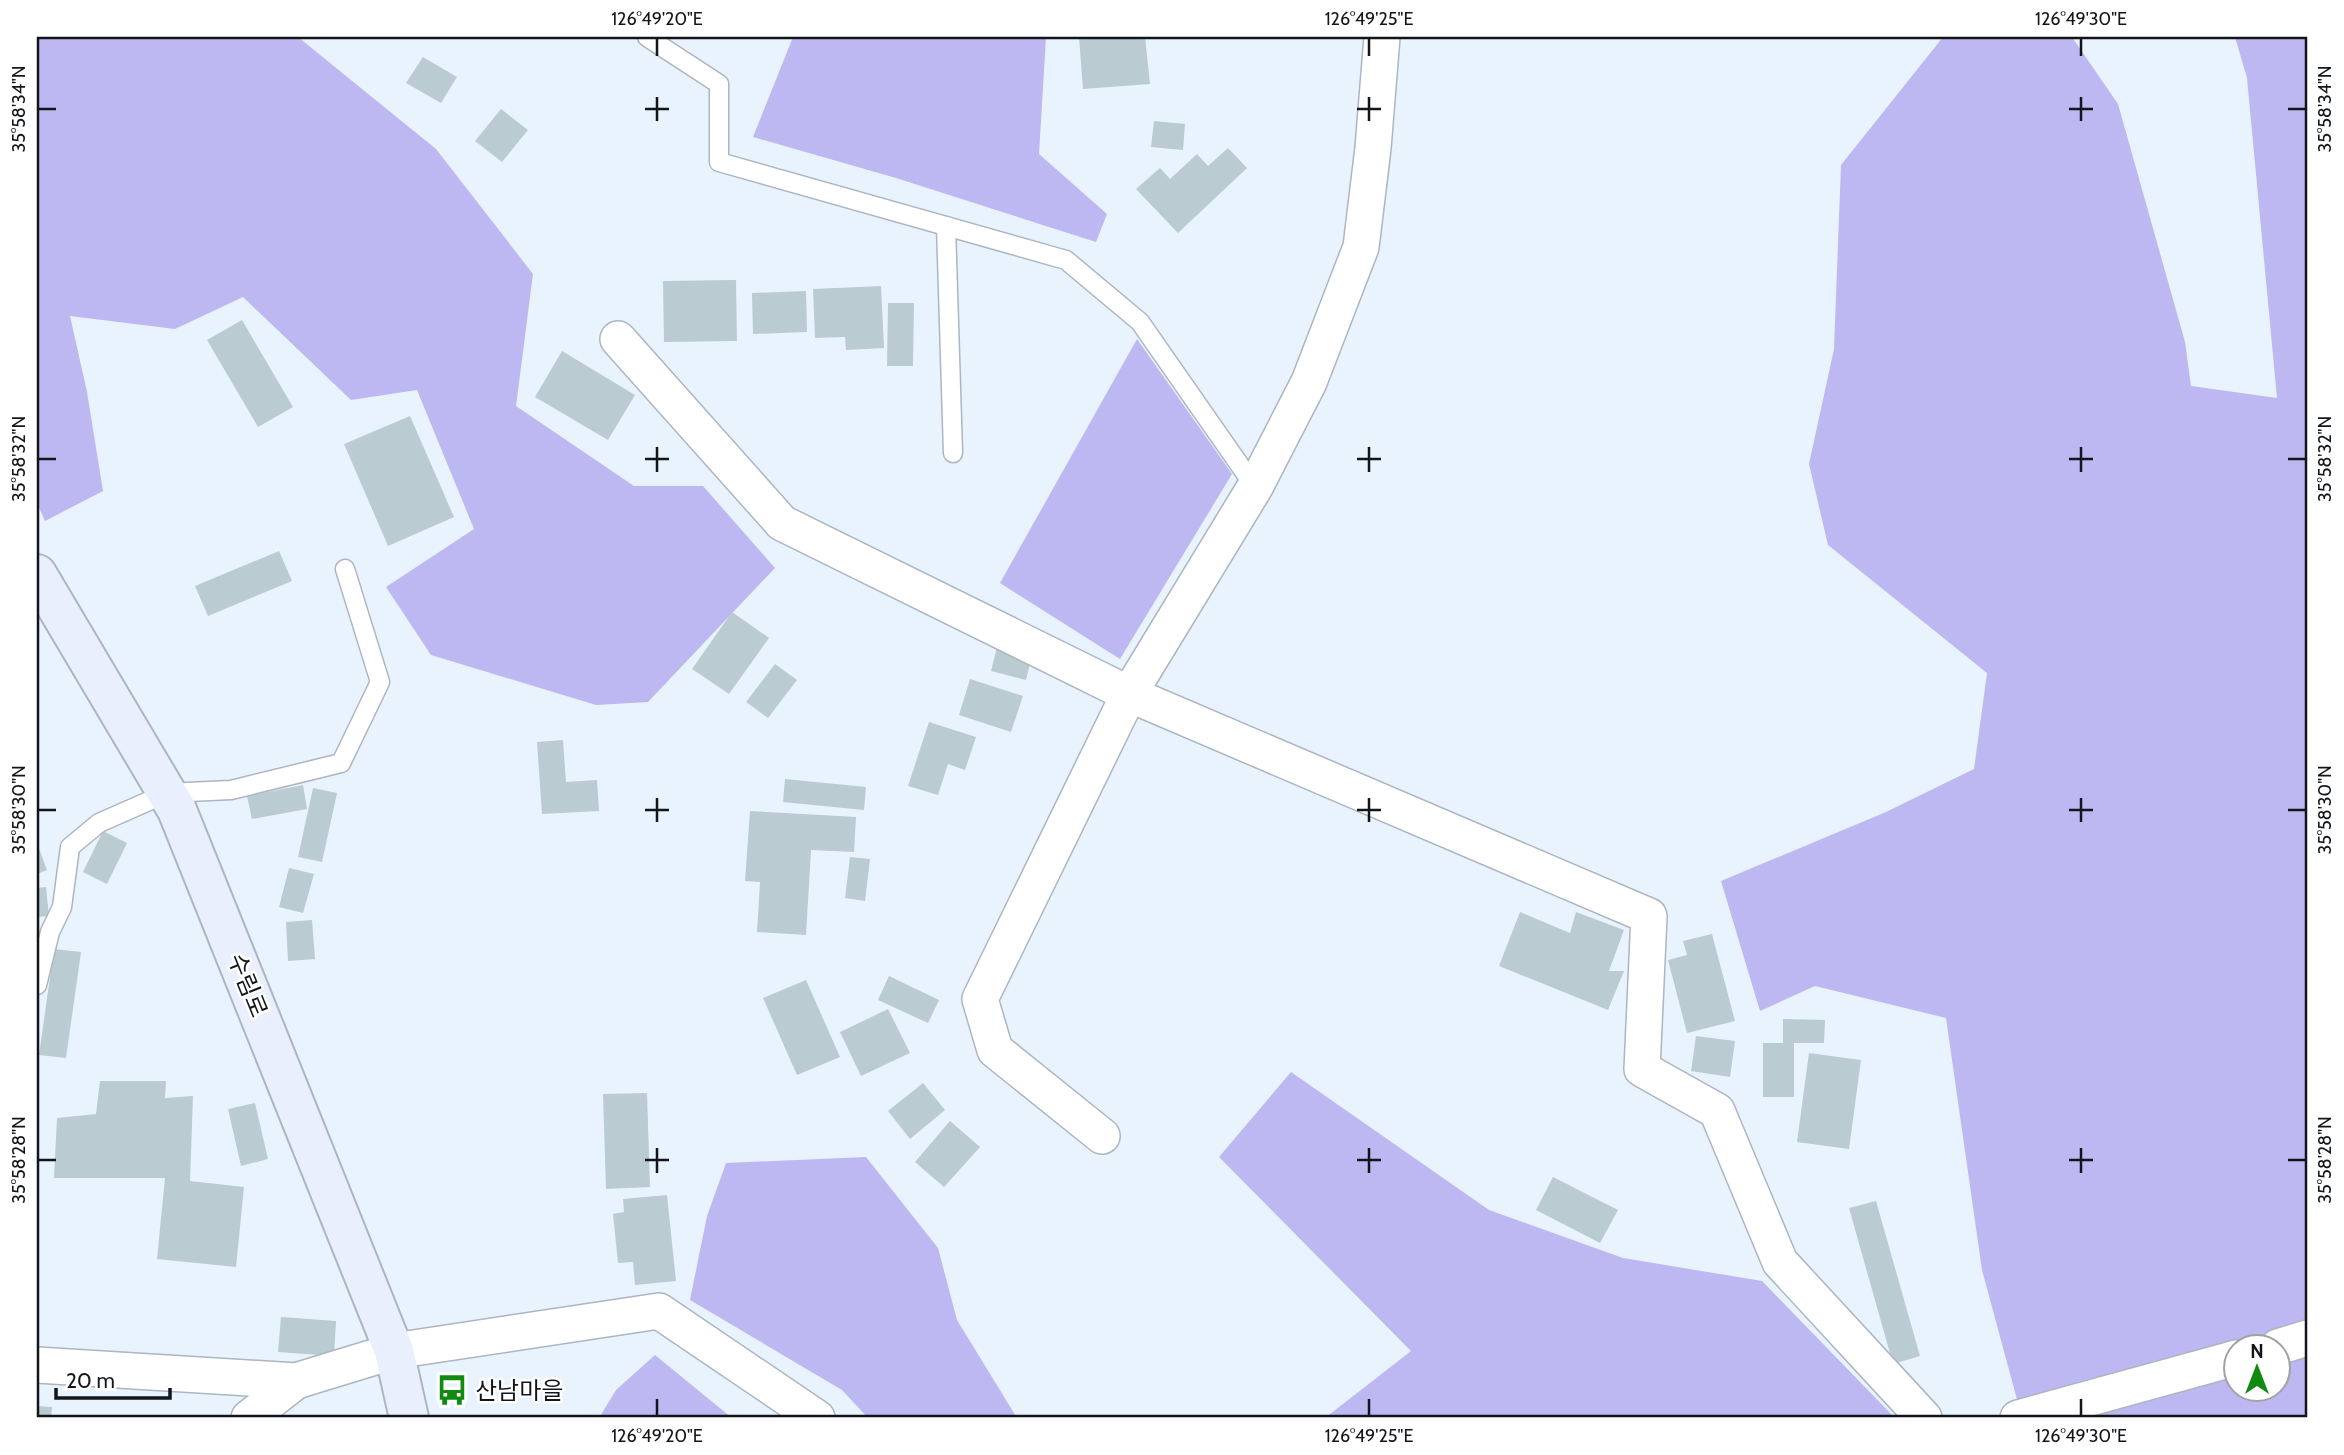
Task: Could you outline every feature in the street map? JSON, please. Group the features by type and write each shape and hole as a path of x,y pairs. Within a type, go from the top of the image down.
{"main road":[{"name":"수림로","path":"37,574 177,810 394,1351 409,1418"}],"street":[{"path":"1102,1136 995,1050 980,999 1129,694 1255,487 1309,382 1361,247 1382,37"},
{"path":"618,339 782,523 1129,694 1649,916 1642,1069 1717,1111 1780,1262 1924,1418"},
{"path":"37,1365 296,1381 394,1351 659,1311 817,1418"},
{"path":"2018,1418 2222,1362"},
{"path":"249,1418 296,1381"}],"lane":[{"path":"648,37 719,85 719,162 1066,260 1140,322 1255,487"},
{"path":"946,226 953,453"},
{"path":"37,985 50,932 62,907 70,847 99,822 167,793 231,790 341,763 380,682 345,569"}],"shaded area":[{"path":"37,37 298,37 436,149 533,274 516,406 634,486 703,486 775,568 648,702 596,705 431,655 386,587 474,529 417,390 351,400 243,297 175,329 70,316 87,392 103,491 45,521 37,503"},
{"path":"793,37 1046,37 1039,154 1107,214 1096,242 896,178 753,137"},
{"path":"1943,37 2072,37 2118,104 2185,342 2191,386 2277,398 2247,78 2235,37 2307,37 2307,1418 2022,1418 1982,1270 1946,1018 1815,986 1760,1011 1721,881 1886,812 1974,769 1987,673 1828,545 1809,464 1834,349 1841,165"},
{"path":"1137,339 1232,474 1120,659 1000,583"},
{"path":"1291,1072 1489,1210 1623,1258 1762,1281 1895,1418 1325,1418 1411,1351 1219,1157"},
{"path":"866,1157 938,1248 957,1320 1017,1418 868,1418 842,1390 690,1300 707,1216 726,1163"},
{"path":"655,1355 732,1418 599,1418 616,1390"}],"building":[{"path":"1079,37 1145,37 1150,84 1083,89"},
{"path":"423,57 457,77 441,103 406,83"},
{"path":"501,109 528,130 502,162 475,141"},
{"path":"1154,121 1185,124 1183,150 1151,147"},
{"path":"1228,148 1247,168 1178,233 1136,189 1160,168 1170,179 1197,154 1208,166"},
{"path":"736,280 737,341 664,342 663,281"},
{"path":"881,286 884,348 846,350 845,337 815,338 813,289"},
{"path":"806,291 807,332 753,334 752,293"},
{"path":"888,303 914,303 913,366 887,366"},
{"path":"242,320 293,407 258,427 207,340"},
{"path":"562,351 635,395 608,440 535,397"},
{"path":"410,416 454,517 388,546 344,444"},
{"path":"279,551 292,581 208,616 195,586"},
{"path":"732,612 769,638 729,694 692,669"},
{"path":"997,647 1032,655 1026,680 991,671"},
{"path":"775,664 797,680 768,718 746,702"},
{"path":"970,679 1023,696 1011,732 959,715"},
{"path":"929,722 976,737 965,770 948,764 938,795 908,786"},
{"path":"563,740 566,782 597,780 599,811 542,814 537,742"},
{"path":"785,779 866,787 864,810 783,802"},
{"path":"303,785 307,809 252,819 247,796"},
{"path":"313,788 337,793 322,862 298,857"},
{"path":"750,811 856,817 854,852 811,850 806,935 757,932 760,882 745,881"},
{"path":"103,831 127,843 107,884 83,872"},
{"path":"37,843 47,870 37,874"},
{"path":"850,857 870,859 865,901 845,898"},
{"path":"289,868 314,874 303,913 279,907"},
{"path":"46,887 49,916 37,917 37,888"},
{"path":"1520,912 1570,933 1576,912 1624,930 1609,971 1624,971 1608,1010 1499,966"},
{"path":"312,920 315,959 288,961 286,922"},
{"path":"1712,934 1735,1021 1687,1033 1668,960 1687,955 1683,941"},
{"path":"54,949 81,952 66,1058 39,1055"},
{"path":"889,976 939,1000 928,1023 878,1000"},
{"path":"806,980 840,1057 797,1075 763,998"},
{"path":"888,1009 910,1053 861,1076 840,1032"},
{"path":"1783,1019 1825,1020 1824,1043 1794,1043 1794,1097 1763,1097 1763,1043 1783,1043"},
{"path":"1696,1036 1735,1041 1730,1077 1691,1071"},
{"path":"1809,1053 1861,1060 1849,1149 1797,1142"},
{"path":"100,1081 166,1081 165,1098 193,1096 190,1181 244,1187 236,1267 157,1259 165,1178 54,1178 57,1118 96,1114"},
{"path":"923,1083 945,1110 910,1139 888,1111"},
{"path":"647,1093 650,1187 606,1189 603,1094"},
{"path":"255,1103 268,1159 241,1166 228,1109"},
{"path":"950,1121 980,1147 944,1187 915,1162"},
{"path":"1553,1177 1618,1210 1600,1243 1536,1210"},
{"path":"667,1195 676,1281 635,1285 633,1262 618,1263 613,1214 624,1212 623,1199"},
{"path":"1876,1201 1920,1356 1893,1364 1849,1208"},
{"path":"281,1317 336,1321 334,1356 278,1352"},
{"path":"37,1406 52,1407 51,1418 37,1418"}],"place":[{"name":"산남마을","path":"452,1390"}]}
